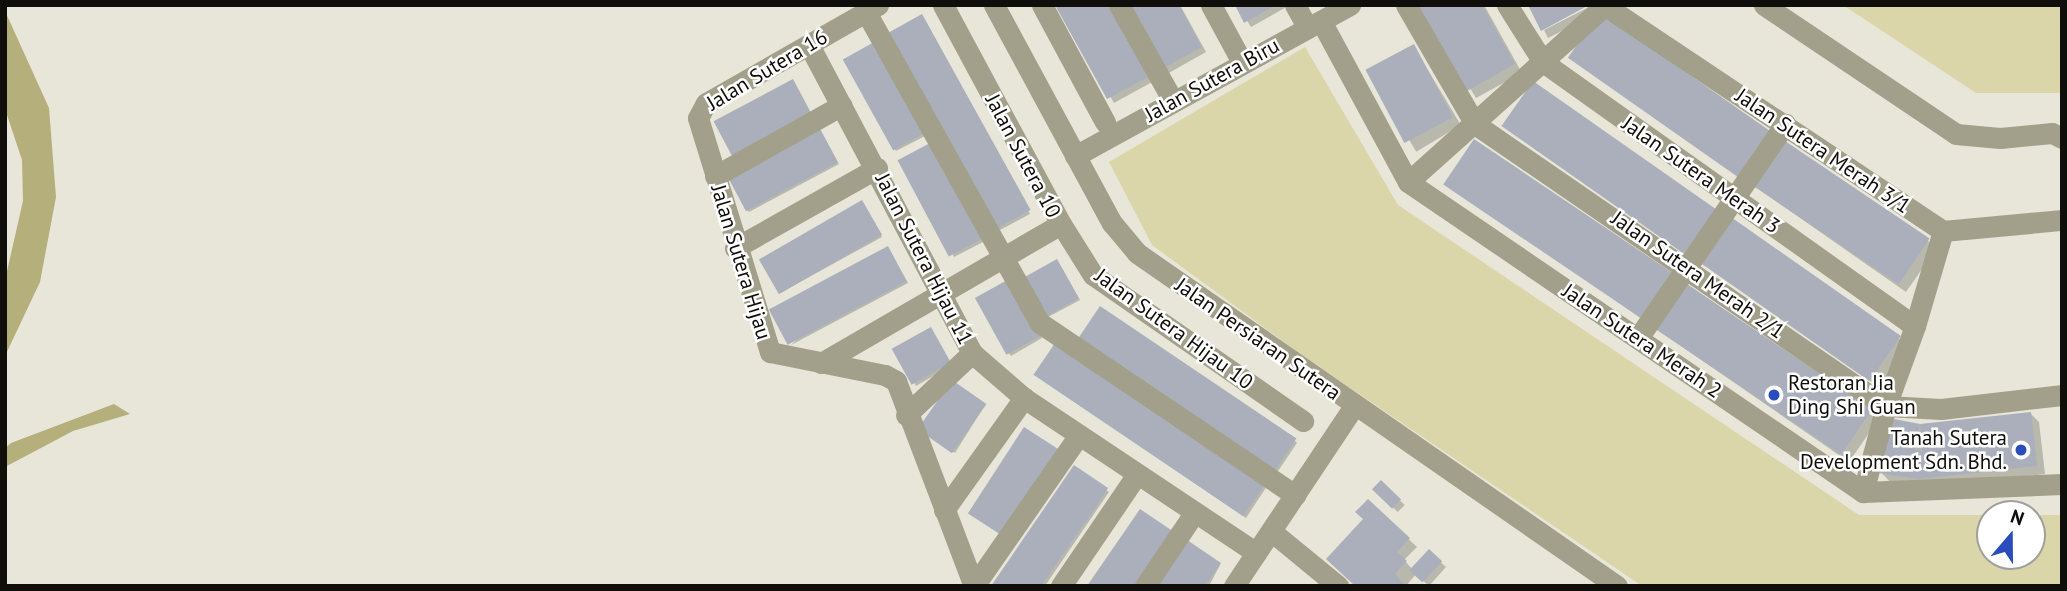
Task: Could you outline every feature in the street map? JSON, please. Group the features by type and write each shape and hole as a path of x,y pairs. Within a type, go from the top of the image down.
{"street":[{"name":"Jalan Sutera 10","path":"821,363 941,290 1061,224 943,5"},
{"name":"Jalan Persiaran Sutera","path":"994,5 1112,223 1137,253 1354,406 1618,586"},
{"path":"1042,5 1105,122"},
{"path":"1119,5 1173,101"},
{"path":"1211,5 1242,62"},
{"name":"Jalan Sutera Merah 2","path":"1295,5 1315,24 1408,182 1863,492"},
{"name":"Jalan Sutera Biru","path":"1075,156 1350,5"},
{"name":"Jalan Sutera Merah 2/1","path":"1406,5 1475,124 1886,406"},
{"name":"Jalan Sutera Merah 3","path":"1507,5 1543,62 1915,326"},
{"path":"1764,5 1956,134 1987,138 2052,133 2062,138"},
{"path":"1408,182 1604,6"},
{"name":"Jalan Sutera Merah 3/1","path":"1604,6 1943,231"},
{"path":"872,9 1040,323 1295,495"},
{"name":"Jalan Sutera 16","path":"698,118 706,103 872,9"},
{"name":"Jalan Sutera Hijau 11","path":"809,45 877,168 972,353 1024,398 1256,553"},
{"path":"715,176 842,105"},
{"name":"Jalan Sutera Hijau","path":"698,118 734,248 770,352 891,377 899,387 906,415 974,586"},
{"path":"1638,338 1785,124"},
{"path":"734,248 877,168"},
{"path":"2062,220 1943,231 1915,326 1886,406 1863,492 2062,484"},
{"name":"Jalan Sutera Hijau 10","path":"1061,224 1093,275 1303,421"},
{"path":"906,415 972,353"},
{"path":"1886,406 1941,409 2062,395"},
{"path":"944,510 1024,398"},
{"path":"1234,586 1354,406"},
{"path":"974,586 1079,435"},
{"path":"1061,586 1137,474"},
{"path":"1144,586 1195,512"},
{"path":"1271,531 1338,586"}],"shaded area":[{"path":"1843,5 2062,5 2062,93 1976,93"},
{"path":"5,11 49,108 56,197 40,282 5,356 5,280 23,201 22,160 5,109"},
{"path":"1305,47 1398,205 1859,515 1976,515 1976,570 2046,570 2046,515 2062,515 2062,586 1642,586 1296,351 1152,245 1109,162"},
{"path":"114,404 130,414 73,431 5,467 5,448 11,443"}],"building":[{"path":"1055,5 1110,5 1150,76 1107,99"},
{"path":"1124,5 1179,5 1202,47 1160,70"},
{"path":"1235,5 1276,5 1244,23"},
{"path":"1482,5 1515,64 1467,91 1419,7"},
{"path":"1528,5 1589,5 1541,31"},
{"path":"1600,12 1773,133 1741,179 1568,58"},
{"path":"922,14 1031,210 996,229 887,33"},
{"path":"876,41 926,132 893,150 843,59"},
{"path":"1414,44 1453,117 1404,143 1365,70"},
{"path":"793,79 812,114 732,157 714,121"},
{"path":"1533,81 1719,211 1687,256 1501,126"},
{"path":"819,127 838,162 746,211 727,176"},
{"path":"1474,139 1675,274 1644,320 1443,185"},
{"path":"1782,139 1930,239 1899,284 1751,185"},
{"path":"932,142 983,238 949,257 898,160"},
{"path":"862,200 882,235 779,294 759,260"},
{"path":"1728,215 1901,336 1869,381 1696,260"},
{"path":"888,246 907,281 788,345 769,309"},
{"path":"1057,259 1079,298 1045,317 1023,278"},
{"path":"1009,279 1041,336 1006,355 975,298"},
{"path":"1684,282 1872,409 1841,455 1653,328"},
{"path":"1100,306 1296,439 1274,473 1077,340"},
{"path":"931,327 951,363 912,385 892,349"},
{"path":"1057,340 1267,481 1243,516 1034,375"},
{"path":"952,380 986,404 952,453 918,429"},
{"path":"2031,412 2037,466 1918,479 1879,473 1889,418 1920,424","holes":["1920,424 1922,451 1915,450"]},
{"path":"1024,427 1059,450 1003,536 968,513"},
{"path":"1074,465 1108,488 1100,501 1041,586 991,586"},
{"path":"1381,480 1401,499 1392,509 1372,489"},
{"path":"1368,499 1410,538 1397,552 1407,561 1395,573 1405,586 1355,586 1326,559 1363,519 1355,512"},
{"path":"1140,509 1174,532 1137,586 1087,586"},
{"path":"1187,540 1221,563 1205,586 1155,586"},
{"path":"1429,549 1442,561 1422,582 1409,570"}],"place":[{"name":"Restoran Jia Ding Shi Guan","path":"1774,395"},
{"name":"Tanah Sutera Development Sdn. Bhd.","path":"2021,450"}]}
